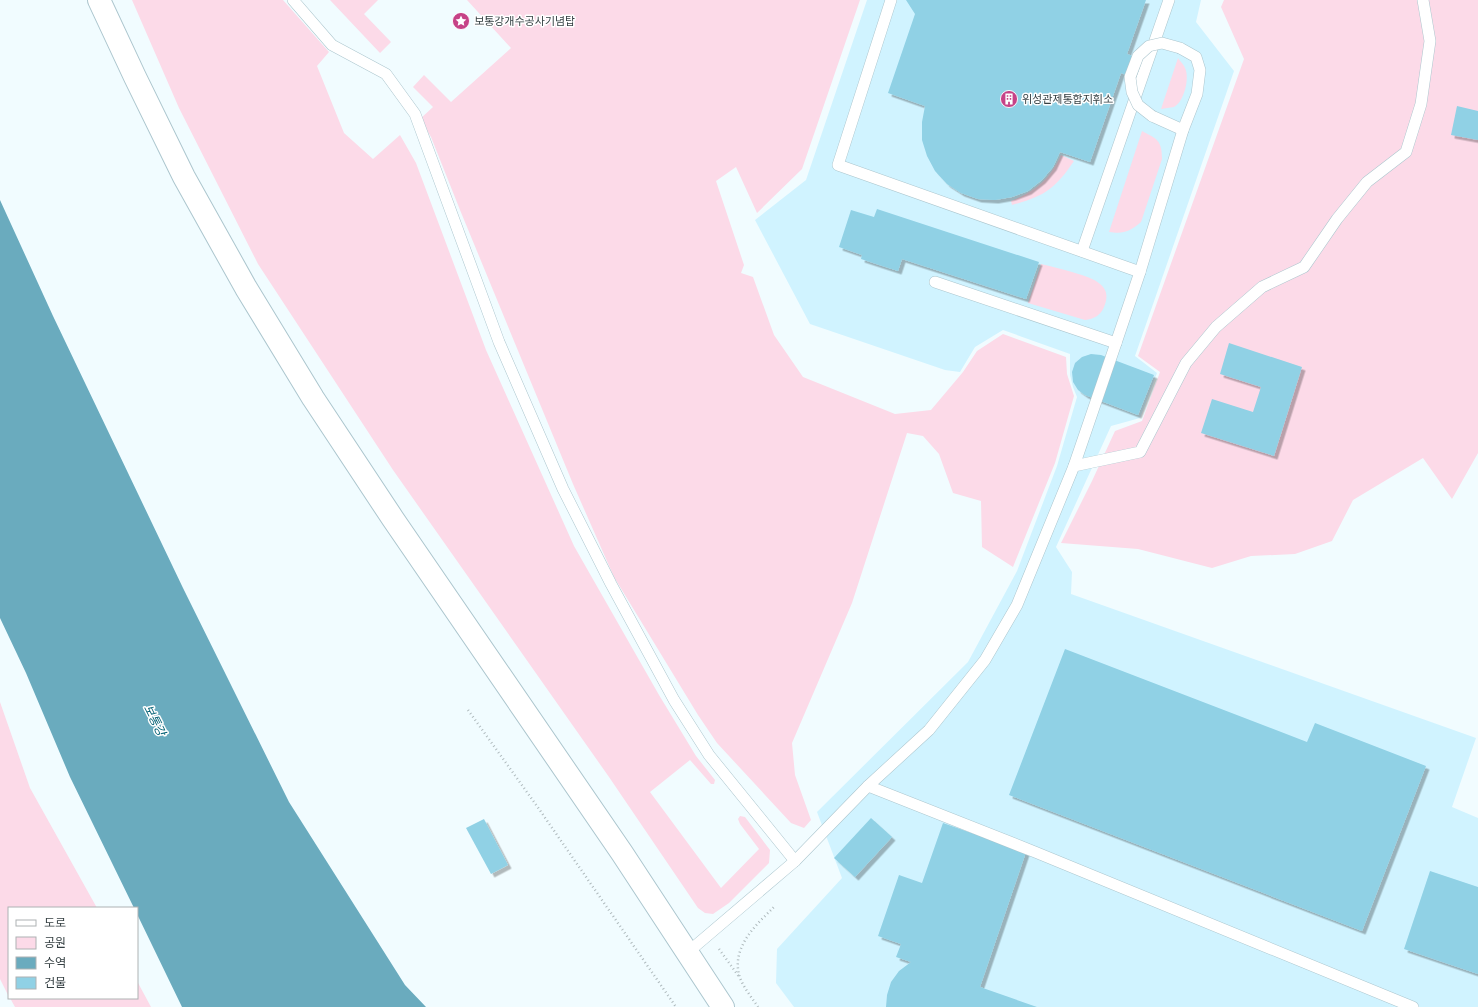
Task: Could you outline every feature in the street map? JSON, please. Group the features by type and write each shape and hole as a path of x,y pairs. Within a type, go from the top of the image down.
{"main road":[{"path":"99,0 134,78 184,177 246,288 310,392 393,519 622,852 722,1007"}],"lane":[{"path":"293,0 332,45 386,74 415,114 499,342 563,489 583,530 678,706 709,755 796,861"},
{"path":"891,0 838,165 1140,272"},
{"path":"1082,251 1169,0"},
{"path":"1074,466 1140,452 1186,363 1216,327 1262,287 1304,267 1337,219 1367,182 1406,152 1421,104 1430,41 1423,0"},
{"path":"687,954 796,861 868,786 929,730 985,660 1017,605 1074,466 1140,272 1183,130 1197,94 1200,70 1196,57 1180,48 1162,43 1149,46 1138,56 1130,77 1132,92 1138,105 1152,116 1183,130"},
{"path":"935,282 1116,343"},
{"path":"868,786 1035,852 1413,1007"}],"path":[{"path":"468,710 540,809 676,1007"},
{"path":"758,1007 740,978 737,962 741,948 749,932 780,902"}],"shaded area":[{"name":"위성관제통합지휘소","path":"867,0 1201,0 1196,22 1234,71 1135,356 1157,373 1140,418 1111,426 1056,547 1072,572 1071,594 1476,738 1452,807 1478,818 1478,1007 794,1007 776,983 777,949 842,878 817,812 968,662 1017,571 1057,466 1077,397 1070,375 1070,354 1003,330 975,347 960,372 945,370 810,324 755,220 806,180"}],"green space":[{"path":"132,0 283,0 329,52 317,66 344,133 373,159 400,135 416,163 486,350 574,546 659,695 696,756 715,780 714,784 711,784 690,760 650,792 721,888 759,849 740,824 738,819 740,816 745,817 770,850 769,863 729,903 713,914 705,913 698,908 609,777 393,470 258,264 179,108"},
{"path":"330,0 378,0 364,14 391,42 380,53"},
{"path":"467,0 860,0 802,169 757,213 736,167 716,181 744,265 741,273 753,277 774,335 803,377 895,414 931,410 963,372 977,351 1003,334 1066,357 1067,374 1074,396 1055,463 1013,567 982,547 981,501 953,493 939,454 923,436 907,433 852,603 792,743 795,775 811,820 804,828 791,823 717,743 698,715 614,577 573,484 431,137 420,119 433,107 413,87 424,75 451,102 511,48"},
{"path":"1224,0 1478,0 1478,453 1452,499 1423,458 1353,500 1332,541 1295,554 1251,556 1212,568 1138,549 1061,543 1115,431 1142,421 1160,372 1138,356 1244,59 1221,7"},
{"path":"1178,58 1184,67 1187,78 1183,95 1178,104 1174,107 1161,109"},
{"path":"1142,131 1158,141 1161,148 1162,159 1141,222 1126,232 1109,232"},
{"path":"1061,155 1074,161 1055,185 1041,195 1012,205 1011,201 1028,193 1047,178"},
{"path":"1041,264 1078,274 1098,282 1106,292 1104,307 1101,312 1094,318 1085,320 1028,303"},
{"path":"0,702 30,788 96,907 8,907 8,995 0,979"},
{"path":"138,983 151,1007 15,1007 11,999 138,999"}],"water":[{"name":"보통강","path":"0,200 53,316 183,588 289,802 405,985 426,1007 182,1007 138,916 138,907 134,907 70,777 26,673 0,618"}],"building":[{"name":"위성관제통합지휘소","path":"906,0 1146,0 1127,54 1146,61 1140,80 1121,73 1090,162 1060,152 1053,167 1042,180 1028,191 1012,197 995,200 978,199 961,193 947,184 935,171 927,156 922,140 922,122 925,106 888,93 915,14"},
{"path":"1457,106 1478,111 1478,140 1451,135"},
{"path":"877,209 1039,262 1026,299 902,259 898,271 861,259 862,255 839,247 851,210 874,217"},
{"path":"1229,343 1302,367 1274,456 1201,433 1212,399 1253,412 1261,387 1220,374"},
{"path":"1091,354 1101,355 1154,375 1138,415 1085,395 1078,390 1073,382 1072,372 1075,363 1082,357"},
{"path":"1065,649 1307,742 1315,723 1426,766 1362,931 1009,795"},
{"path":"871,818 892,837 855,877 834,858"},
{"path":"484,819 508,865 491,874 466,828"},
{"path":"943,823 1026,852 980,987 1037,1007 886,1007 887,995 891,982 899,971 911,962 896,957 901,944 878,936 899,875 922,883"},
{"path":"1430,871 1478,887 1478,974 1404,949"}],"place":[{"name":"보통강개수공사기념탑","path":"461,21"},
{"name":"위성관제통합지휘소","path":"1009,99"}]}
